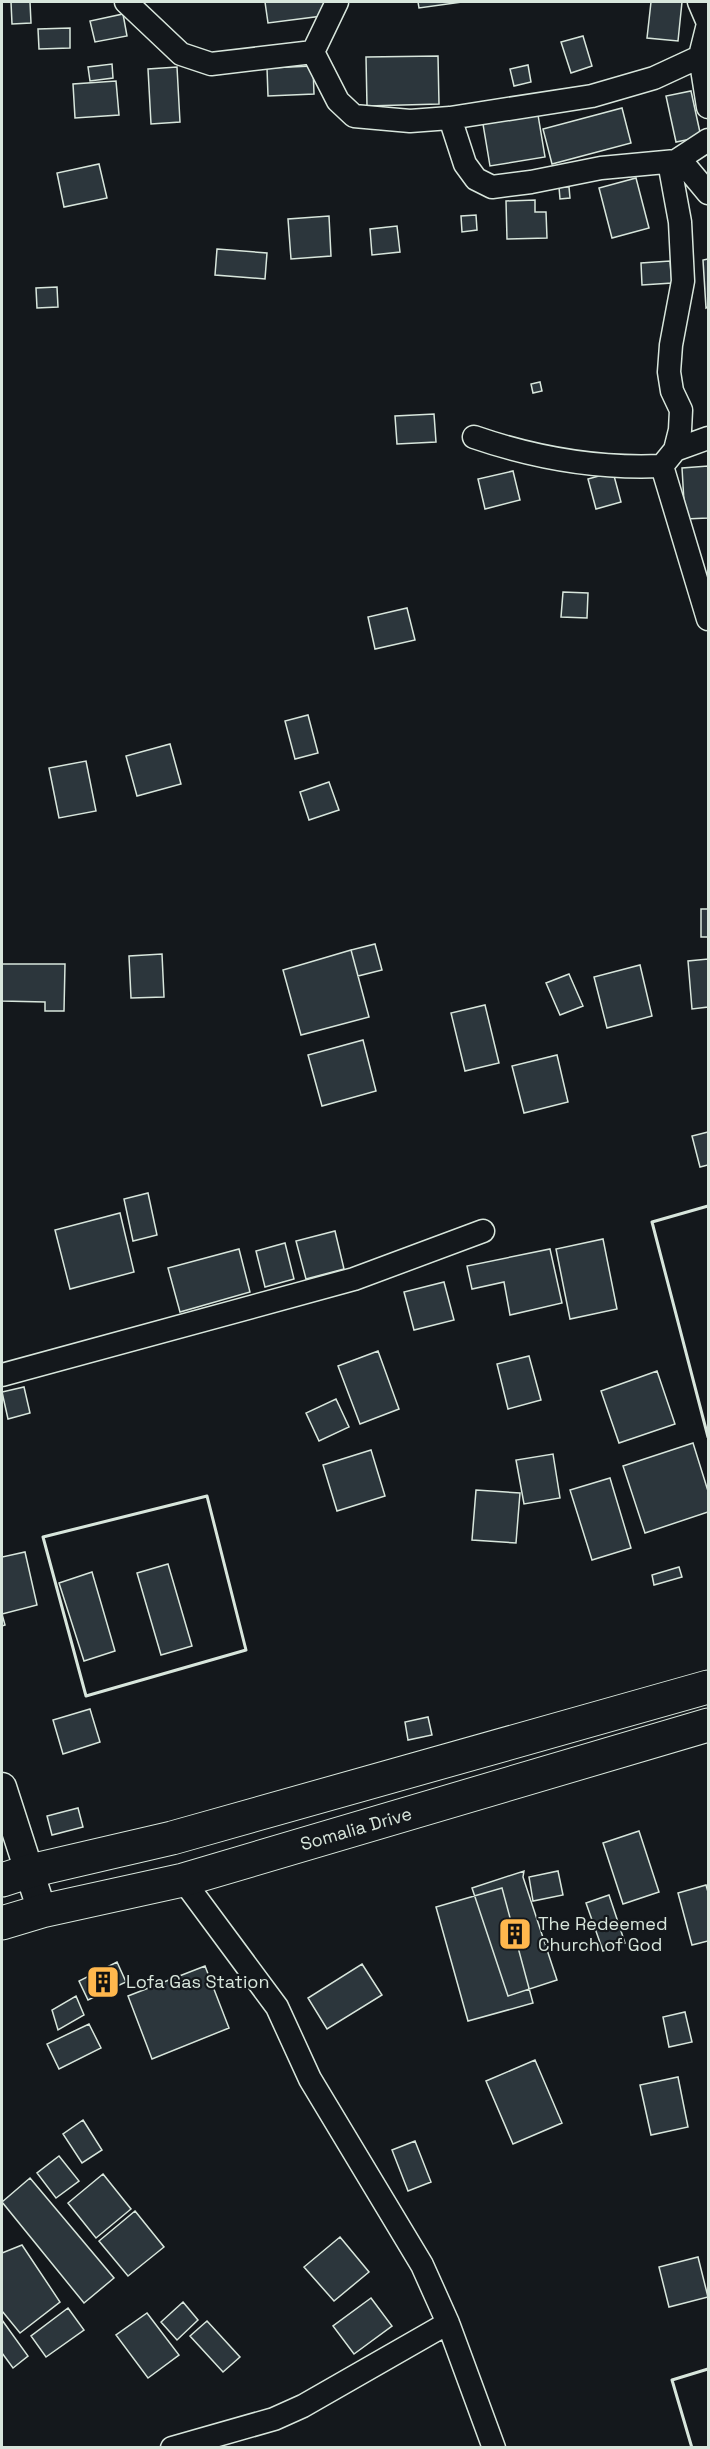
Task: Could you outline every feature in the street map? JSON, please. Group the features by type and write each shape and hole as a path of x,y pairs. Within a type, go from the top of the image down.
{"main road":[{"path":"16,1875 172,1838 708,1687"},
{"name":"Somalia Drive","path":"2,1923 42,1911 183,1880 708,1725"}],"street":[{"path":"126,2 181,54 211,63 313,52"},
{"path":"313,52 337,2"},
{"path":"699,2 708,24 704,55 708,107"},
{"path":"313,52 338,101 354,116 410,121 450,118 592,96 654,78 704,55"},
{"path":"450,118 465,164 476,179 492,187 601,168 676,161 708,140"},
{"path":"676,161 688,169 708,193"},
{"path":"676,161 671,173 680,222 683,281 671,345 669,372 672,391 681,410 680,430 668,458 708,619"},
{"path":"474,437 521,453 623,468 668,458 708,438"},
{"path":"2,1375 354,1279 483,1231"},
{"path":"2,1787 16,1875 42,1911"},
{"path":"183,1880 277,2007 310,2079 422,2265 448,2323 494,2448"},
{"path":"172,2448 284,2415 448,2323"}],"building":[{"path":"11,2 30,2 31,23 12,24"},
{"path":"265,2 328,2 330,15 268,23"},
{"path":"418,2 462,2 419,8"},
{"path":"651,2 682,2 678,41 647,38"},
{"path":"123,14 127,36 95,42 90,21"},
{"path":"70,28 70,48 39,49 38,29"},
{"path":"583,36 592,66 571,73 561,42"},
{"path":"438,56 439,104 367,106 366,57"},
{"path":"112,64 113,78 90,81 88,67"},
{"path":"528,65 531,82 514,86 510,69"},
{"path":"313,66 314,94 268,96 267,68"},
{"path":"177,67 180,122 151,124 148,69"},
{"path":"116,81 119,115 75,118 73,84"},
{"path":"691,91 701,137 676,142 666,96"},
{"path":"622,108 631,143 552,164 543,129"},
{"path":"538,115 545,157 490,166 483,124"},
{"path":"99,164 107,198 64,207 57,173"},
{"path":"636,178 649,228 612,238 599,188"},
{"path":"559,187 569,187 570,198 560,199"},
{"path":"535,200 535,212 546,212 547,238 507,239 506,201"},
{"path":"476,215 477,230 462,232 461,216"},
{"path":"329,216 331,256 291,259 288,219"},
{"path":"397,226 400,252 372,255 370,229"},
{"path":"217,249 267,253 265,279 215,275"},
{"path":"708,259 708,307 706,308 703,260"},
{"path":"670,261 672,283 642,285 641,263"},
{"path":"57,287 58,307 37,308 36,288"},
{"path":"540,382 542,391 533,393 531,384"},
{"path":"434,414 436,442 397,444 395,416"},
{"path":"708,466 708,518 685,519 682,468"},
{"path":"513,471 520,500 485,509 478,479"},
{"path":"613,472 621,502 596,509 588,479"},
{"path":"563,592 588,593 587,618 561,617"},
{"path":"407,608 415,640 375,649 368,617"},
{"path":"308,715 318,753 295,759 285,721"},
{"path":"170,744 181,784 137,796 126,756"},
{"path":"86,761 96,811 59,818 49,768"},
{"path":"329,782 339,810 309,820 300,792"},
{"path":"701,909 708,909 708,937 701,937"},
{"path":"375,944 382,970 358,976 351,950"},
{"path":"351,950 369,1017 301,1035 283,970"},
{"path":"162,954 164,997 131,998 129,956"},
{"path":"708,959 708,1007 692,1009 688,961"},
{"path":"2,964 65,964 64,1011 45,1011 45,1002 2,1001"},
{"path":"640,965 652,1016 607,1028 594,977"},
{"path":"569,974 583,1006 560,1015 546,983"},
{"path":"485,1005 499,1063 465,1071 451,1013"},
{"path":"363,1040 376,1091 322,1106 308,1055"},
{"path":"557,1055 568,1102 524,1113 512,1066"},
{"path":"708,1132 708,1165 700,1167 692,1136"},
{"path":"148,1193 157,1235 133,1241 124,1199"},
{"path":"120,1213 134,1272 70,1289 55,1230"},
{"path":"335,1231 344,1269 306,1279 296,1241"},
{"path":"603,1239 617,1309 570,1319 556,1249"},
{"path":"285,1243 294,1279 265,1287 256,1251"},
{"path":"239,1249 250,1292 180,1312 168,1268"},
{"path":"550,1249 562,1303 510,1315 504,1282 472,1289 467,1266"},
{"path":"444,1282 454,1320 414,1330 404,1292"},
{"path":"378,1351 399,1409 360,1424 338,1366"},
{"path":"529,1356 541,1400 508,1409 497,1364"},
{"path":"657,1371 675,1424 619,1443 601,1391"},
{"path":"24,1387 30,1413 8,1419 2,1392"},
{"path":"336,1399 349,1427 319,1441 306,1413"},
{"path":"693,1443 708,1491 708,1512 645,1533 623,1466"},
{"path":"371,1450 385,1496 337,1511 323,1465"},
{"path":"553,1454 560,1498 524,1504 516,1460"},
{"path":"610,1478 631,1548 592,1560 570,1490"},
{"path":"476,1490 520,1493 516,1543 472,1540"},
{"path":"25,1552 37,1605 2,1614 2,1557"},
{"path":"168,1564 192,1646 161,1655 137,1573"},
{"path":"679,1567 682,1577 654,1585 652,1575"},
{"path":"92,1572 115,1651 84,1661 59,1583"},
{"path":"90,1709 100,1742 63,1754 53,1720"},
{"path":"428,1717 432,1735 408,1740 405,1722"},
{"path":"78,1808 83,1827 52,1835 47,1816"},
{"path":"639,1831 659,1892 623,1904 603,1843"},
{"name":"The Redeemed Church of God","path":"524,1871 523,1877 557,1980 508,1996 472,1888"},
{"path":"558,1871 563,1895 533,1901 529,1877"},
{"path":"706,1885 708,1941 692,1945 678,1893"},
{"path":"502,1888 533,2003 468,2021 436,1907"},
{"path":"609,1895 625,1943 603,1951 586,1903"},
{"name":"Lofa Gas Station","path":"117,1962 126,1982 88,2000 79,1981"},
{"path":"362,1964 382,1995 327,2029 308,1998"},
{"path":"205,1966 229,2028 152,2059 128,1996"},
{"path":"76,1996 84,2015 58,2030 52,2010"},
{"path":"685,2012 692,2042 669,2047 663,2017"},
{"path":"89,2024 101,2048 59,2069 47,2044"},
{"path":"535,2060 562,2123 513,2144 486,2081"},
{"path":"678,2077 688,2127 651,2135 640,2085"},
{"path":"83,2120 102,2150 82,2163 63,2134"},
{"path":"415,2141 431,2182 408,2191 392,2150"},
{"path":"59,2156 79,2181 56,2198 37,2173"},
{"path":"103,2174 131,2209 96,2238 68,2203"},
{"path":"30,2178 114,2278 84,2303 2,2202"},
{"path":"135,2211 164,2247 128,2276 99,2241"},
{"path":"340,2237 369,2272 334,2301 304,2267"},
{"path":"22,2245 60,2302 20,2333 2,2311 2,2253"},
{"path":"698,2257 708,2297 669,2307 659,2267"},
{"path":"371,2298 392,2326 354,2354 333,2326"},
{"path":"183,2302 198,2320 177,2340 161,2322"},
{"path":"68,2308 84,2330 46,2357 31,2336"},
{"path":"147,2313 179,2355 148,2378 116,2335"},
{"path":"2,2320 28,2356 13,2368 2,2353"},
{"path":"207,2321 240,2357 223,2372 190,2336"}],"wall":[{"path":"708,1206 652,1222 708,1437"},
{"path":"207,1496 246,1650 86,1696 43,1537 207,1496"},
{"path":"692,2448 672,2380 708,2369"}],"place":[{"name":"The Redeemed Church of God","path":"515,1934"},
{"name":"Lofa Gas Station","path":"103,1982"}]}
